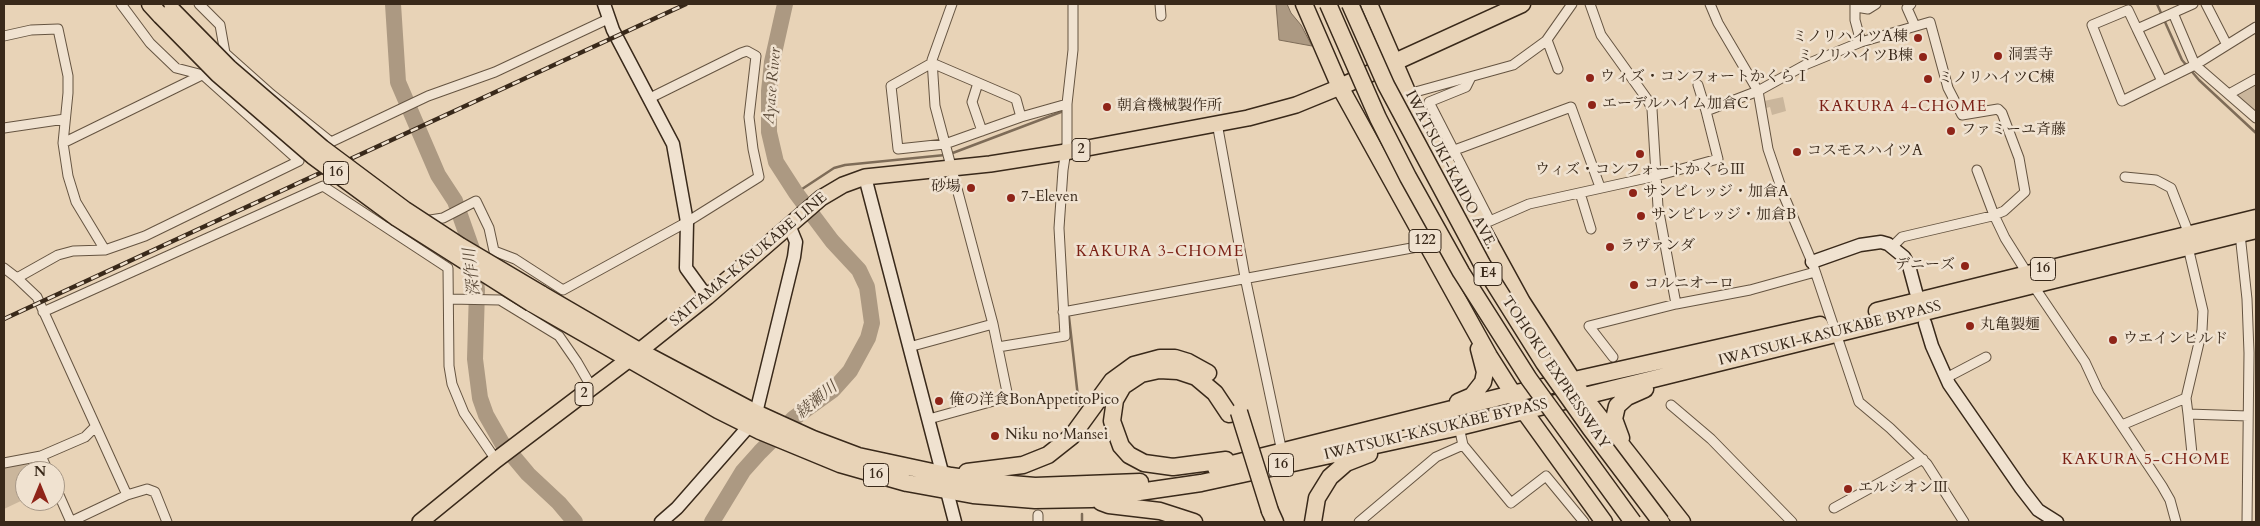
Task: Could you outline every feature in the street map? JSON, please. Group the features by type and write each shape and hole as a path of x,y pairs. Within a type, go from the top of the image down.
{"highway":[{"name":"16","path":"150,4 166,10 229,68 322,148 536,299 634,356"},
{"name":"122","path":"1304,4 1340,87 1512,394 1604,522"},
{"name":"TOHOKU EXPRESSWAY","path":"1328,4 1363,85 1408,177 1461,272 1529,379 1633,522"},
{"name":"TOHOKU EXPRESSWAY","path":"1350,4 1390,94 1482,264 1544,363 1590,428 1662,522"},
{"name":"IWATSUKI-KAIDO AVE.","path":"1369,4 1408,94 1522,302 1584,396 1666,504 1682,522"},
{"path":"1340,87 1522,4"},
{"name":"IWATSUKI-KASUKABE BYPASS","path":"634,356 758,422 810,446 858,456 1002,498 1091,498 1201,483 1455,428 1703,366 1833,328 2188,240 2256,218"},
{"name":"IWATSUKI-KASUKABE BYPASS","path":"2188,240 2240,234 2256,230"},
{"path":"1375,430 1403,419 1450,405 1472,396 1479,389 1485,372 1473,326"},
{"name":"IWATSUKI-KASUKABE BYPASS","path":"947,481 1035,486 1130,483 1186,476 1512,394 1833,328"},
{"path":"1554,351 1567,365 1583,371 1602,374"},
{"path":"947,481 978,470 1024,465 1048,455 1072,436 1112,381 1123,371 1147,361 1175,358 1202,368 1222,385 1234,413 1268,517"},
{"path":"1666,504 1621,439 1614,424 1614,414 1617,406 1627,396 1703,366"},
{"path":"1234,413 1196,377 1178,371 1159,370 1141,374 1123,386 1115,400 1112,421 1117,439 1129,454 1156,466 1192,466 1280,452"},
{"path":"1529,379 1580,468 1620,522"},
{"path":"1313,522 1314,507 1320,491 1338,467 1359,456 1434,439 1455,428"},
{"path":"1091,498 1109,505 1160,511 1194,522"}],"main road":[{"name":"SAITAMA-KASUKABE LINE","path":"420,522 497,459 634,356 707,297 821,198 843,185 865,177 947,155 1066,152 1217,123 1272,112 1316,98 1340,87"}],"street":[{"path":"17,278 58,255 73,251 105,250 145,236 298,161 203,75 176,68 150,43 121,4"},
{"path":"199,4 220,26 226,53 271,94 331,142 422,99 495,72 608,19"},
{"path":"604,4 608,19 673,144 687,222 686,268 707,297"},
{"path":"929,419 1008,397 993,324 961,197 947,155 935,106 932,63 952,4"},
{"path":"998,347 1065,336 1059,228 1066,152 1067,104 1073,50 1073,4"},
{"path":"1160,4 1161,16"},
{"path":"1408,94 1513,65 1547,40 1572,4"},
{"path":"1590,4 1600,35 1648,99 1652,110 1658,207 1676,304"},
{"path":"1710,4 1718,23 1758,91 1768,149 1784,196 1814,267 1859,402 1890,428 1923,460 1964,522"},
{"path":"1861,42 1855,20 1856,5 1868,9 1876,4"},
{"path":"1911,4 1908,8 1915,26"},
{"path":"2137,29 2193,4"},
{"path":"2206,4 2227,45"},
{"path":"2162,81 2128,10 2092,25 2122,101 2162,81 2190,67 2256,27"},
{"path":"2166,16 2190,67 2229,94 2256,118"},
{"path":"1706,111 1758,91 1807,64 1861,42 1930,22 1948,88 1962,115 1998,110 2002,113 2019,158 2025,192 2004,211 1902,237 1892,247"},
{"path":"4,36 30,30 58,29 68,76 63,143 68,176 76,202 105,250"},
{"path":"1547,40 1558,69"},
{"path":"387,228 443,218 476,201 489,228 494,251 515,259 563,290 687,222 759,177 749,117 756,56 747,51 741,53 650,98"},
{"path":"63,143 203,75 226,53"},
{"path":"932,63 1016,99 1021,117"},
{"path":"932,63 891,86 898,149 947,155 982,131 1021,117 1067,104"},
{"path":"1471,77 1466,87 1429,102 1452,151 1490,221 1529,204 1656,176 1718,159 1698,85"},
{"path":"2229,94 2256,79"},
{"path":"978,83 972,102 982,131"},
{"path":"245,112 271,94"},
{"path":"1452,151 1571,107 1600,187"},
{"path":"4,128 66,119"},
{"path":"1217,123 1280,452"},
{"path":"1977,170 2005,238 2085,362 2098,390 2170,500 2176,522"},
{"path":"865,177 909,347 947,481 955,522"},
{"path":"2125,177 2156,180 2171,188 2188,240 2203,311 2202,330 2186,398 2192,454"},
{"path":"43,312 323,186 448,268 449,366 452,384 464,412 497,459"},
{"path":"1580,193 1592,229"},
{"path":"660,522 677,508 758,422 794,258 796,242 794,221"},
{"path":"2240,234 2252,298 2248,416 2252,434 2247,522"},
{"path":"1613,357 1590,326 1676,304 1750,290 1814,267 1860,245 1881,242 1892,247 1904,257 1909,266 1916,292"},
{"path":"1063,312 1428,245"},
{"path":"4,269 17,278 37,297 127,495"},
{"path":"449,299 500,300 559,336 592,388"},
{"path":"909,347 993,324"},
{"path":"1925,324 1946,378 2021,488 2038,510 2057,522"},
{"path":"1946,378 1986,357"},
{"path":"2122,425 2186,398"},
{"path":"1671,405 1711,438 1792,522"},
{"path":"2188,414 2248,416"},
{"path":"4,463 42,456 85,437 95,427"},
{"path":"1455,428 1463,445 1511,504 1546,476 1584,522"},
{"path":"1360,522 1436,457 1463,445"},
{"path":"42,456 44,461"},
{"path":"1834,508 1923,460"},
{"path":"65,508 71,522 127,495 147,489 155,492 167,522"}],"shaded area":[{"path":"1276,4 1287,4 1312,46 1279,40"},
{"path":"2256,82 2256,109 2254,111 2237,97 2238,92"},
{"path":"1783,97 1786,111 1772,115 1770,107 1766,108 1764,101"},
{"path":"15,466 15,504 4,509 4,468"}],"waterway":[{"name":"深作川","path":"393,4 398,82 438,175 455,201 473,252 477,290 475,359 480,398 486,415 502,443 528,474 559,503 575,522"},
{"name":"綾瀬川","path":"712,522 743,471 760,452 794,418 833,390 850,371 868,338 872,323 867,287 859,270 832,241 796,193 776,162 769,132 769,91 772,62 785,4"},
{"path":"2157,4 2182,60 2199,80 2256,133"},
{"path":"950,154 1061,112"},
{"path":"796,193 834,168 845,165 945,155"},
{"path":"1069,317 1079,406"},
{"path":"1082,514 1082,522"}],"railway":[{"path":"4,319 686,4"}],"place":[{"name":"ミノリハイツA棟","path":"1918,38"},
{"name":"洞雲寺","path":"1998,56"},
{"name":"ミノリハイツB棟","path":"1923,57"},
{"name":"ウィズ・コンフォートかくらⅠ","path":"1590,78"},
{"name":"ミノリハイツC棟","path":"1928,79"},
{"name":"エーデルハイム加倉C","path":"1592,105"},
{"name":"朝倉機械製作所","path":"1107,107"},
{"name":"ファミーユ斉藤","path":"1951,131"},
{"name":"コスモスハイツA","path":"1797,152"},
{"name":"ウィズ・コンフォートかくらⅢ","path":"1640,154"},
{"name":"砂場","path":"971,188"},
{"name":"サンビレッジ・加倉A","path":"1633,193"},
{"name":"7-Eleven","path":"1011,198"},
{"name":"サンビレッジ・加倉B","path":"1641,216"},
{"name":"ラヴァンダ","path":"1610,247"},
{"name":"デニーズ","path":"1965,266"},
{"name":"コルニオーロ","path":"1634,285"},
{"name":"丸亀製麺","path":"1970,326"},
{"name":"ウエインヒルド","path":"2113,340"},
{"name":"俺の洋食BonAppetitoPico","path":"939,401"},
{"name":"Niku no Mansei","path":"995,436"},
{"name":"エルシオンⅢ","path":"1848,489"}],"district":[{"name":"KAKURA 4-CHOME","path":"1903,107"},
{"name":"KAKURA 3-CHOME","path":"1160,252"},
{"name":"KAKURA 5-CHOME","path":"2146,460"}],"water label":[{"name":"Ayase River","path":"773,86"}]}
